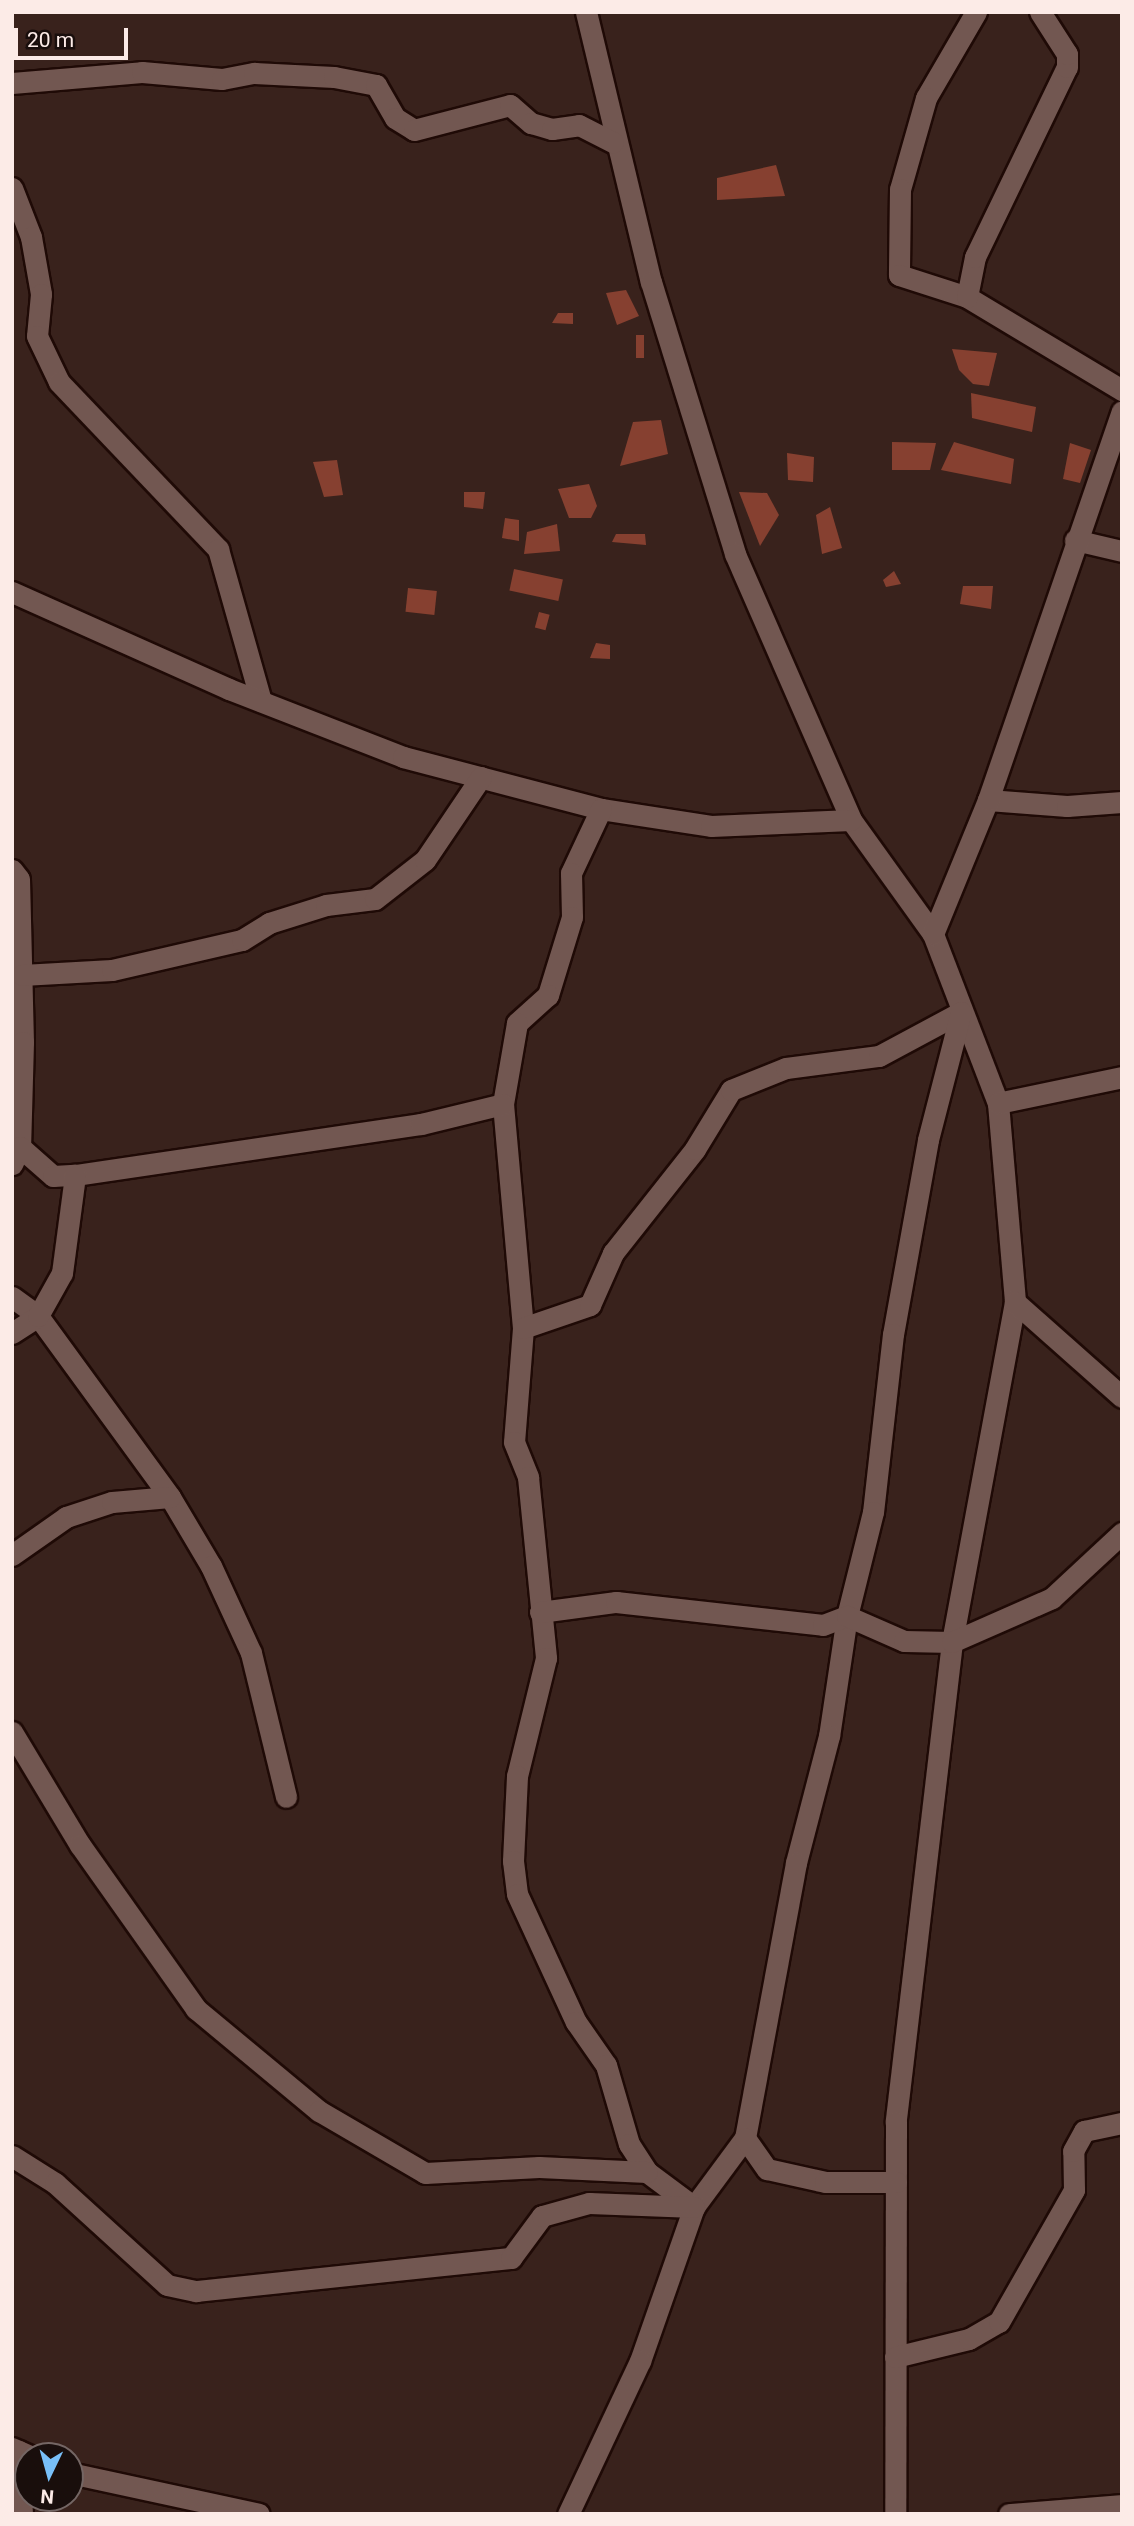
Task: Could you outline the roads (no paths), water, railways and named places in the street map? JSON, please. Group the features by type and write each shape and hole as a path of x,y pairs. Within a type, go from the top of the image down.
{"street":[{"path":"586,12 613,142 735,554 851,820 933,933 998,1103 1015,1302 952,1642 896,2122 895,2514"},
{"path":"976,12 926,98 900,189 896,256 899,275 967,297 1122,390"},
{"path":"967,297 975,257 1067,67 1067,54 1040,12"},
{"path":"12,82 142,72 222,79 254,73 334,77 376,85 395,118 414,130 510,105 531,123 552,129 579,125 613,142"},
{"path":"12,188 33,248 41,294 37,336 59,382 218,549 261,701"},
{"path":"933,933 988,800 1075,540 1122,411"},
{"path":"1075,540 1122,551"},
{"path":"12,592 261,701 403,757 601,809 711,826 851,820"},
{"path":"22,975 112,970 242,940 269,923 326,905 375,898 425,860 481,777"},
{"path":"988,800 1068,806 1122,802"},
{"path":"601,809 570,873 572,917 548,995 517,1023 503,1104 523,1328 514,1441 528,1477 546,1658 517,1776 517,1894 576,2022 606,2064 629,2144 647,2172 694,2207"},
{"path":"12,870 19,879 22,975 16,1155 53,1176 199,1161 503,1104"},
{"path":"523,1328 590,1304 613,1253 695,1149 731,1090 786,1068 879,1056 961,1012"},
{"path":"568,2514 640,2361 694,2207 745,2138 796,1863 829,1736 847,1616 873,1512 893,1334 928,1140 961,1012"},
{"path":"998,1103 1122,1077"},
{"path":"12,1333 38,1316 62,1273 75,1175"},
{"path":"12,1297 38,1316 170,1497 212,1566 251,1653 286,1797"},
{"path":"1015,1302 1122,1396"},
{"path":"12,1555 66,1517 112,1502 170,1497"},
{"path":"540,1612 616,1602 700,1606 824,1625 847,1616 904,1641 952,1642 1052,1598 1122,1533"},
{"path":"12,1732 80,1845 196,2008 319,2111 425,2173 540,2167 647,2172"},
{"path":"895,2357 969,2339 999,2322 1074,2190 1073,2151 1084,2131 1122,2123"},
{"path":"745,2138 767,2169 825,2182 896,2182"},
{"path":"12,2156 55,2183 167,2285 196,2291 510,2258 542,2216 589,2203 694,2207"},
{"path":"84,2476 259,2514"},
{"path":"1009,2514 1122,2505"}]}
